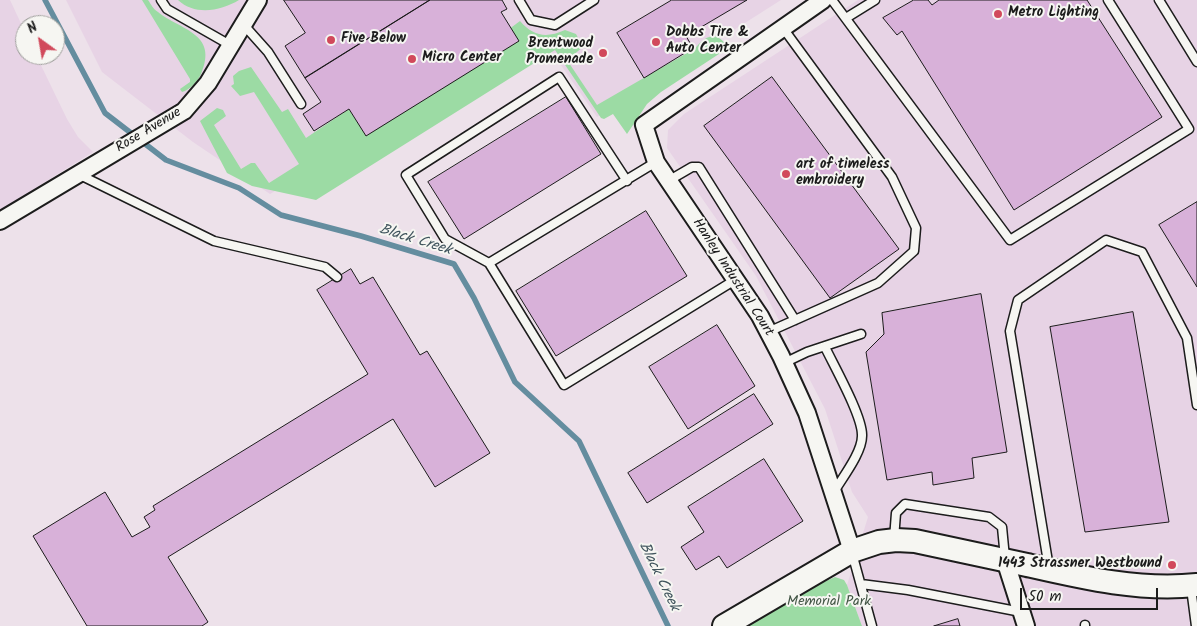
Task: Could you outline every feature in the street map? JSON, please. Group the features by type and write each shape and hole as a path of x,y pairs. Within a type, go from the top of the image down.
{"street":[{"name":"Rose Avenue","path":"0,221 184,111 208,83 258,0"},
{"name":"Hanley Industrial Court","path":"823,0 644,125 656,162 760,316 784,363 806,413 852,551"},
{"path":"724,626 852,551 879,542 894,540 915,541 1090,580 1162,587 1194,585"},
{"path":"1005,560 1024,619"}],"lane":[{"path":"160,0 168,9 230,45"},
{"path":"519,0 531,20 555,25 594,0"},
{"path":"832,0 1010,240 1189,129 1108,0"},
{"path":"846,18 875,0"},
{"path":"1159,0 1197,62"},
{"path":"243,24 268,52 301,104"},
{"path":"768,332 878,283 914,251 916,228 892,177 783,28"},
{"path":"627,181 558,77 406,175 445,239 489,263 564,385 734,280"},
{"path":"489,263 656,162"},
{"path":"668,181 692,167 699,167 795,320"},
{"path":"78,174 214,241 325,267 337,277"},
{"path":"1049,570 1010,331 1018,300 1106,240 1142,252 1187,338 1197,405"},
{"path":"784,363 807,352 861,334"},
{"path":"825,347 859,419 862,437 858,452 833,493"},
{"path":"894,540 896,512 905,504 989,517 1002,527 1005,560"},
{"path":"852,551 872,626"},
{"path":"861,584 908,590 1024,619"},
{"path":"1194,585 1196,626"}],"shaded area":[{"path":"0,0 10,0 17,15 15,15 15,65 41,65 67,119 78,137 93,152 0,210"},
{"path":"66,0 781,0 597,117 540,35 270,194 193,142 102,72"},
{"path":"858,0 1197,0 1197,626 862,626 847,585 868,517 852,492 825,409 756,276 667,148 668,130 684,114"}],"green space":[{"path":"142,0 148,0 156,11 194,34 201,41 205,50 205,60 201,74 193,85 185,91 182,92 180,89 190,82 190,79"},
{"path":"178,0 239,0 224,7 200,10 185,5"},
{"path":"520,21 536,33 547,35 565,30 576,34 583,47 567,60 597,105 687,53 691,53 703,40 712,36 717,37 727,46 725,50 661,92 647,104 627,134 613,114 604,119 601,118 555,50 316,200 252,186 227,173 200,121 217,108 223,110 226,116 214,125 241,169 251,163 255,163 269,183 299,164 254,92 240,96 231,86 234,84 233,76 239,71 251,67 282,112 288,109 306,138 349,109 366,136"},
{"name":"Memorial Park","path":"835,577 844,580 847,585 862,626 726,626"}],"building":[{"name":"Five Below","path":"284,0 430,0 305,78 285,46 305,33"},
{"name":"Micro Center","path":"430,0 502,0 507,9 501,12 519,41 366,136 349,109 314,131 303,114 321,102 305,78"},
{"name":"Dobbs Tire & Auto Center","path":"672,0 747,0 686,36 693,48 644,78 617,33"},
{"path":"914,0 928,0 932,5 939,0 1087,0 1162,117 1014,210 902,31 897,35 883,18"},
{"path":"772,77 899,249 830,298 704,126"},
{"path":"566,97 601,154 464,239 428,182"},
{"path":"1197,202 1197,287 1159,225"},
{"path":"646,211 687,276 556,356 516,291"},
{"path":"351,269 360,284 373,277 420,355 427,351 490,453 435,487 393,419 168,557 208,622 202,626 87,626 33,536 105,492 132,537 150,527 144,517 155,510 153,506 368,374 317,290"},
{"path":"981,294 1007,452 972,458 974,478 933,485 932,472 887,480 866,352 884,334 882,313"},
{"path":"1133,312 1169,522 1085,532 1050,327"},
{"path":"717,325 755,386 688,429 649,367"},
{"path":"754,394 773,424 647,503 628,473"},
{"path":"764,459 803,521 727,568 719,556 696,570 681,547 704,532 688,507"},
{"path":"958,619 960,626 934,626"}],"waterway":[{"name":"Black Creek","path":"45,0 105,113 166,160 239,188 281,215 361,236 454,264 474,298 515,382 579,441 668,626"}],"place":[{"name":"Metro Lighting","path":"998,14"},
{"name":"Five Below","path":"331,40"},
{"name":"Dobbs Tire & Auto Center","path":"656,42"},
{"name":"Brentwood Promenade","path":"603,53"},
{"name":"Micro Center","path":"412,59"},
{"name":"art of timeless embroidery","path":"786,174"},
{"name":"1443 Strassner Westbound","path":"1172,565"}]}
